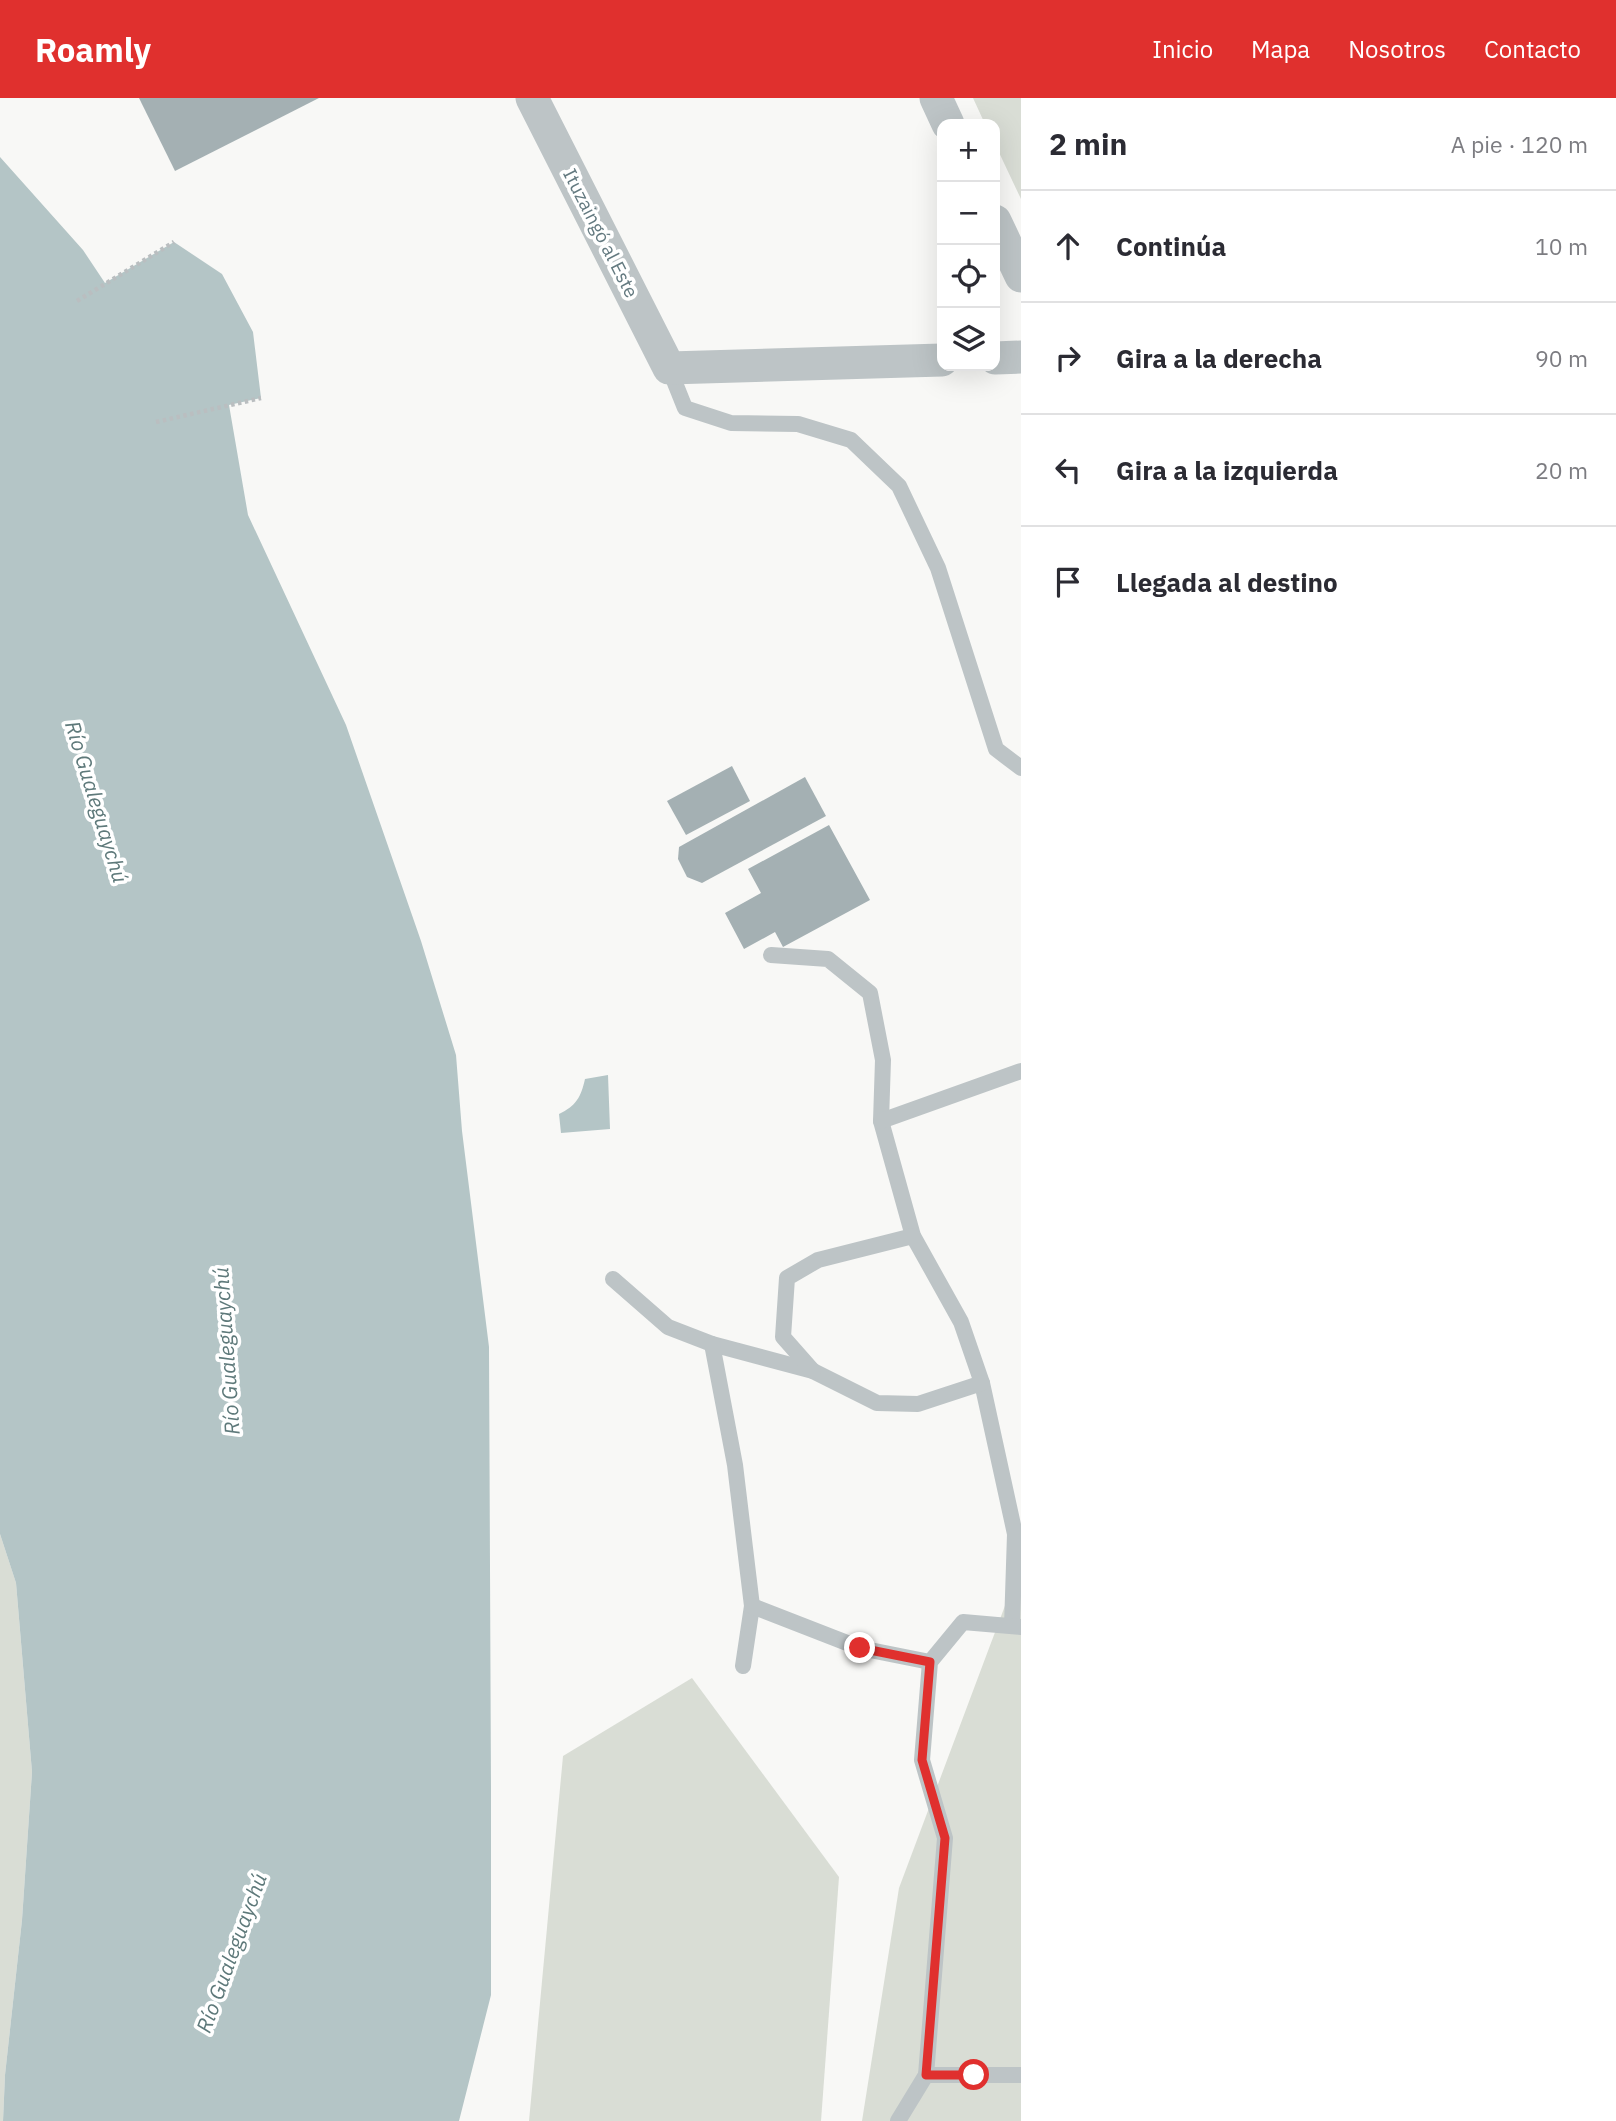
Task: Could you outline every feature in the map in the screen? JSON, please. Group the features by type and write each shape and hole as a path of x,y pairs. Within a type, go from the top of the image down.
{"street":[{"name":"Ituzaingó al Este","path":"532,98 669,368"},
{"path":"936,98 946,119"},
{"path":"1000,232 1021,276"},
{"path":"1000,358 1021,358"},
{"path":"669,368 937,360"}],"lane":[{"path":"669,368 685,408 731,422 798,424 851,440 899,486 938,568 996,749 1021,768"},
{"path":"771,956 828,959 870,993 884,1060 881,1121 913,1236 961,1322 982,1383 1015,1534 1017,1626 963,1622 930,1662 922,1760 945,1838 926,2075 898,2121"},
{"path":"881,1121 1021,1071"},
{"path":"813,1371 783,1337 787,1278 818,1260 913,1236"},
{"path":"613,1279 668,1327 712,1344 813,1371 877,1403 918,1404 982,1383"},
{"path":"712,1344 735,1465 752,1606 743,1666"},
{"path":"752,1606 860,1648 930,1662"},
{"path":"926,2075 1021,2075"}],"path":[{"path":"76,301 174,242"},
{"path":"156,422 261,398"}],"shaded area":[{"path":"973,98 1021,98 1021,199 1000,155 1000,119 983,119"},
{"path":"0,1534 16,1583 32,1772 22,1920 5,2075 3,2121 0,2121"},
{"path":"1021,1563 1021,2121 862,2121 899,1888"},
{"path":"692,1678 839,1877 821,2121 529,2121 563,1756"}],"water":[{"name":"Río Gualeguaychú","path":"0,157 83,250 105,283 174,242 222,274 253,332 261,398 229,405 248,515 346,725 421,941 456,1055 462,1131 489,1347 491,1787 491,1995 459,2121 3,2121 5,2075 22,1920 32,1772 16,1583 0,1534"},
{"path":"608,1075 610,1129 561,1133 559,1114 577,1100 585,1079"}],"building":[{"path":"139,98 319,98 175,171"},
{"path":"732,766 750,801 686,835 667,801"},
{"path":"805,777 826,816 702,883 687,877 678,859 679,847"},
{"path":"829,825 870,900 783,947 775,932 744,949 725,913 761,893 748,869"}],"route":[{"path":"860,1648 930,1662 922,1760 945,1838 926,2075 974,2075"}]}
